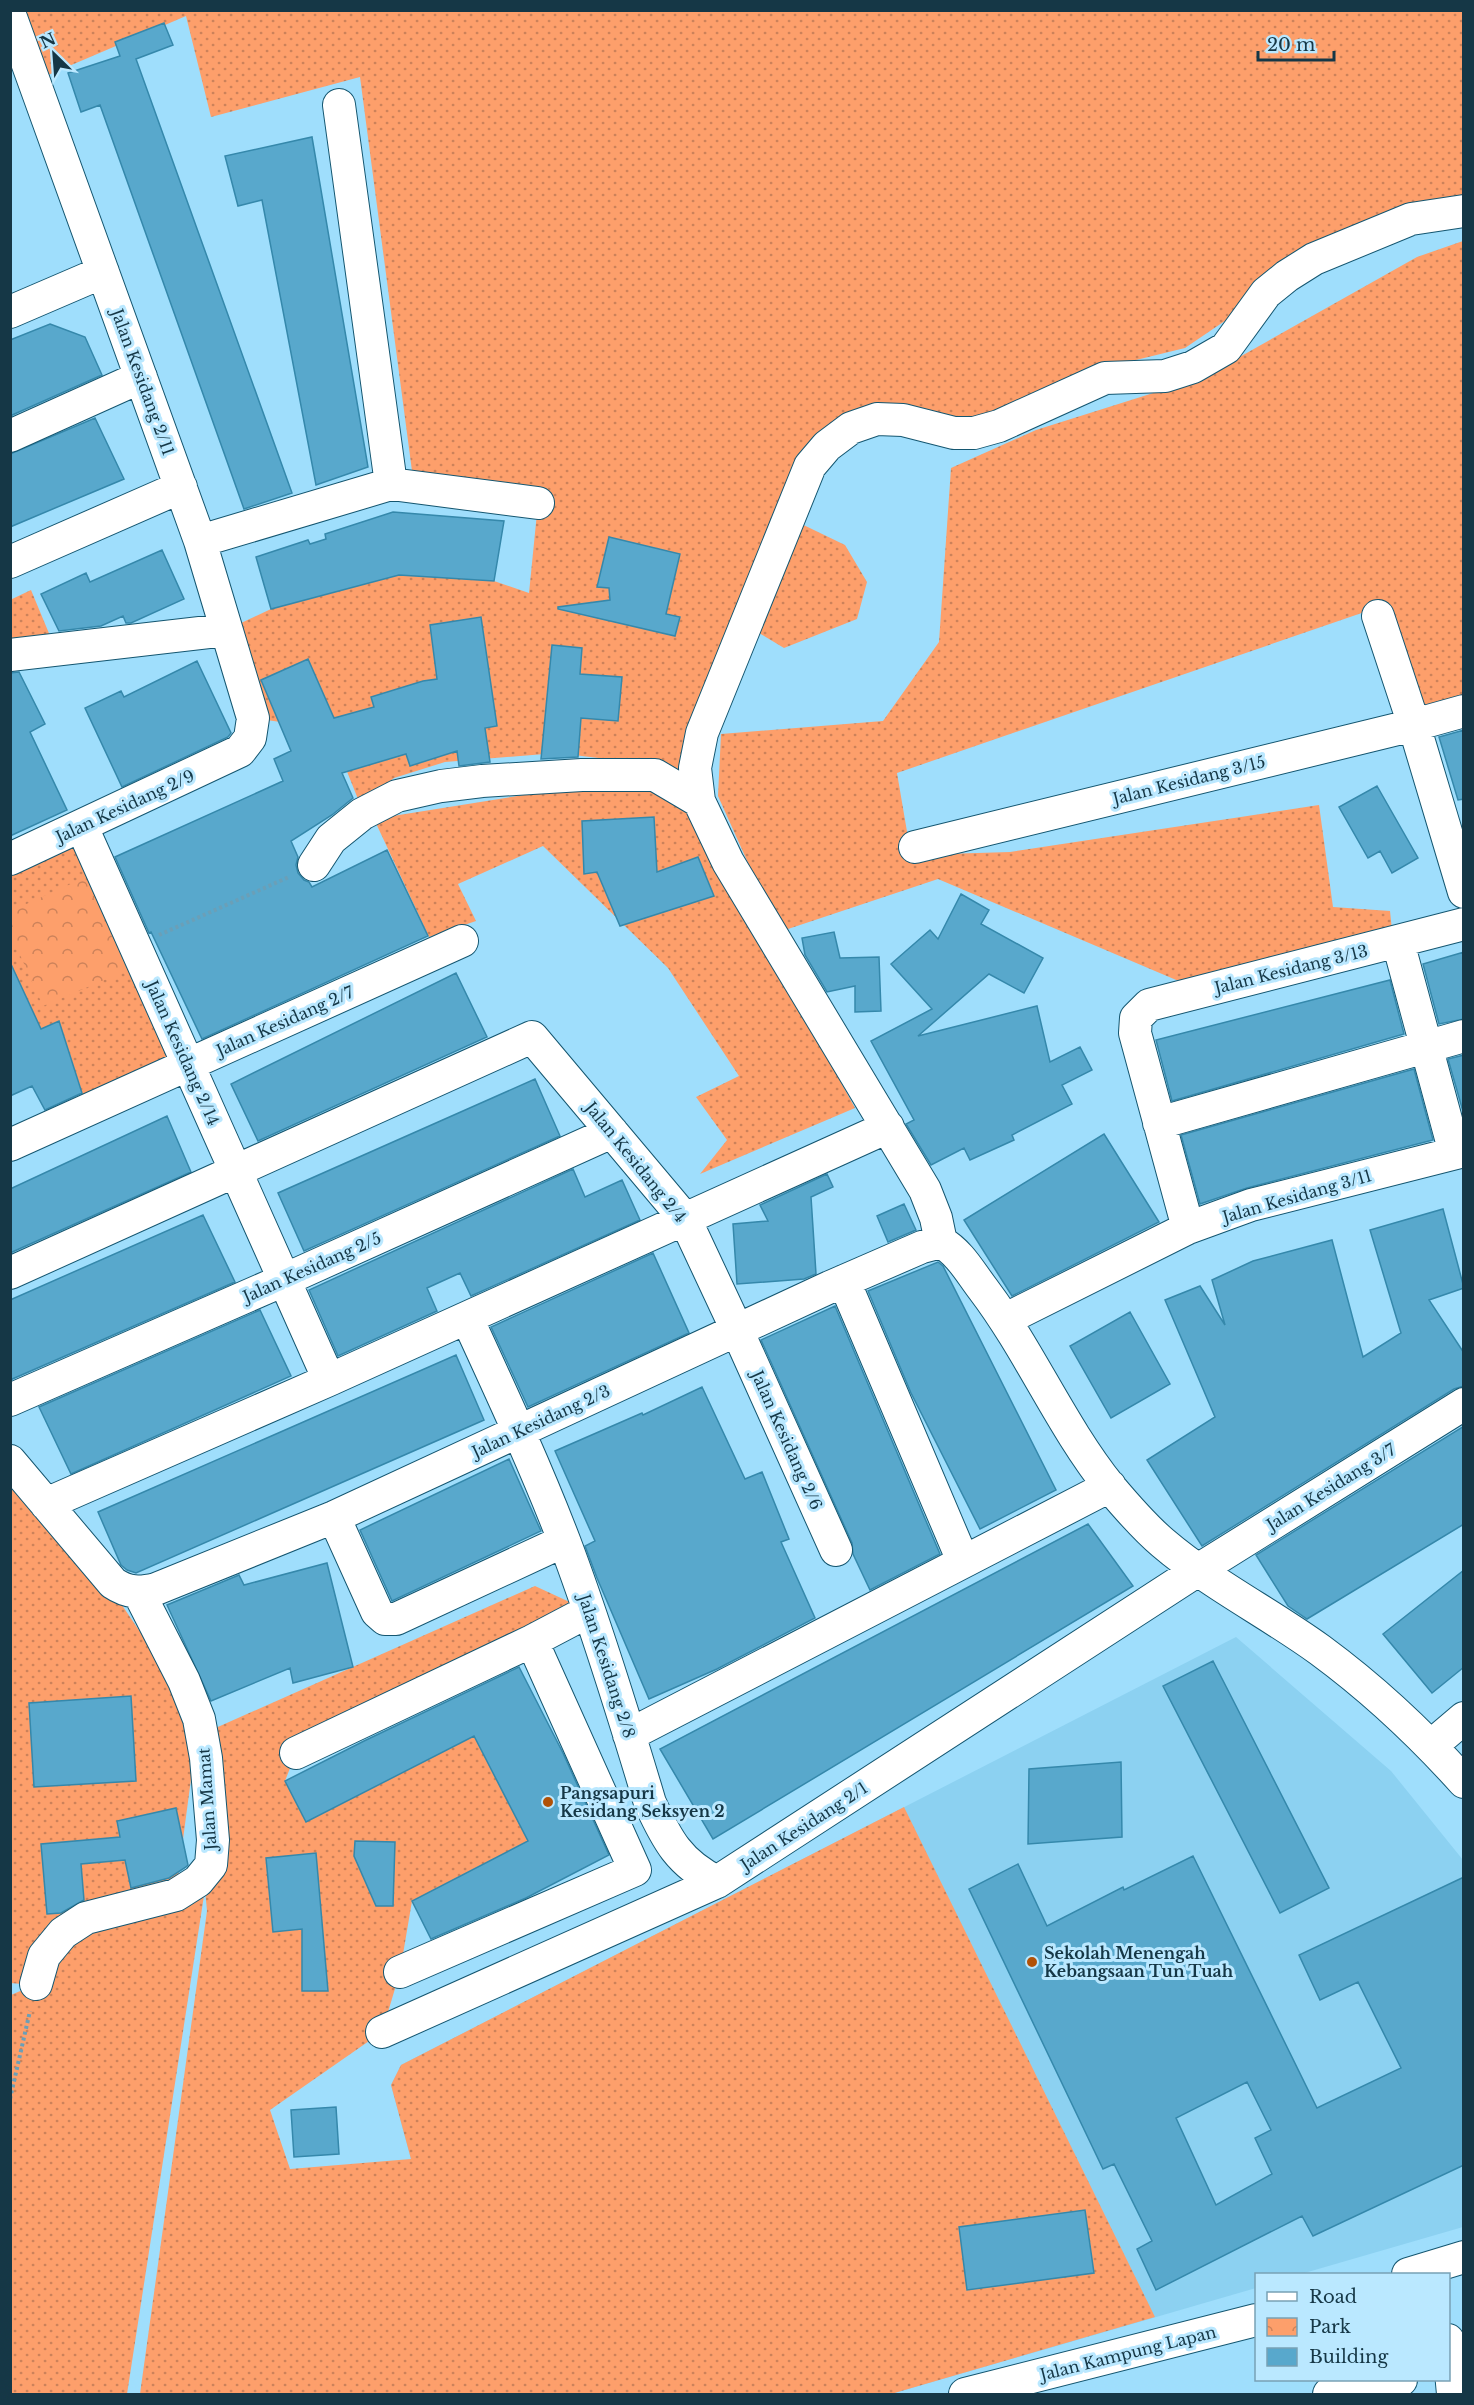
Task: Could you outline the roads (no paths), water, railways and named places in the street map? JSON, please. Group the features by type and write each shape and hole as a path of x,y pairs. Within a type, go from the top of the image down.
{"street":[{"name":"Jalan Kesidang 2/11","path":"13,29 104,272 200,541 253,718 250,738 240,751"},
{"path":"339,105 392,484"},
{"path":"1464,211 1411,219 1314,259 1266,293 1226,348 1193,367 1165,376 1105,378 999,426 974,433 954,433 903,420 877,418 851,428 827,446 810,466 702,733 695,768 699,801 728,862 925,1190 936,1218 941,1242 954,1250 1006,1319 1088,1456 1110,1486 1162,1542 1198,1570 1320,1650 1379,1697 1431,1746 1464,1782"},
{"path":"10,312 104,272"},
{"path":"10,436 141,377"},
{"path":"200,541 392,484 538,503"},
{"path":"10,562 181,487"},
{"path":"1378,616 1414,725 1464,892"},
{"path":"10,655 225,630"},
{"name":"Jalan Kesidang 3/15","path":"915,847 1464,711"},
{"name":"Jalan Kesidang 2/9","path":"10,859 240,751"},
{"path":"314,865 331,839 362,814 397,796 441,786 582,775 655,775 699,801"},
{"name":"Jalan Kesidang 2/14","path":"82,827 329,1380"},
{"name":"Jalan Kesidang 3/13","path":"1159,1123 1135,1033 1136,1018 1149,1005 1464,924"},
{"name":"Jalan Kesidang 2/7","path":"10,1145 462,941"},
{"path":"1398,942 1425,1048 1459,1152"},
{"path":"1188,1228 1159,1123 1464,1036"},
{"name":"Jalan Kesidang 2/4","path":"236,1171 532,1037 685,1220 737,1330"},
{"path":"46,1504 329,1380 888,1127"},
{"name":"Jalan Kesidang 2/5","path":"10,1400 284,1280 612,1132"},
{"name":"Jalan Kesidang 3/11","path":"1006,1319 1188,1228 1251,1205 1459,1152"},
{"path":"10,1273 236,1171"},
{"name":"Jalan Kesidang 2/3","path":"139,1593 156,1589 334,1517 844,1281 922,1246 941,1242"},
{"path":"844,1281 963,1561"},
{"name":"Jalan Kesidang 2/8","path":"467,1318 519,1431 564,1541 590,1611 650,1803 663,1831 678,1853 696,1872 717,1882"},
{"name":"Jalan Kesidang 2/6","path":"737,1330 836,1550"},
{"name":"Jalan Kesidang 3/7","path":"1198,1570 1464,1404"},
{"path":"10,1461 113,1583 125,1591 139,1593"},
{"path":"629,1735 1110,1486"},
{"path":"334,1517 377,1612 385,1619 396,1619 564,1541"},
{"name":"Jalan Kesidang 2/1","path":"382,2032 717,1882 1198,1570"},
{"name":"Jalan Mamat","path":"36,1984 44,1956 63,1933 86,1918 176,1895 198,1881 211,1865 213,1840 206,1758 199,1719 184,1681 139,1593"},
{"path":"296,1753 590,1611"},
{"path":"400,1972 635,1870 532,1641"},
{"path":"1431,1746 1464,1718"},
{"path":"1413,2273 1447,2266"},
{"name":"Jalan Kampung Lapan","path":"965,2394 1255,2321"},
{"path":"1329,2394 1391,2381"}],"place":[{"name":"Pangsapuri Kesidang Seksyen 2","path":"548,1802"},
{"name":"Sekolah Menengah Kebangsaan Tun Tuah","path":"1032,1962"}]}
